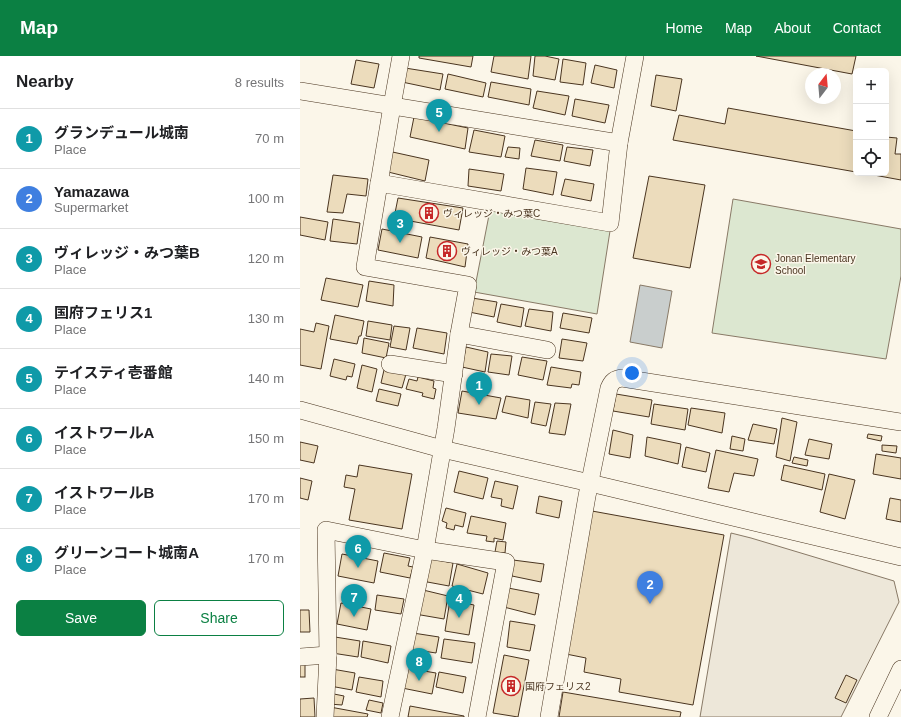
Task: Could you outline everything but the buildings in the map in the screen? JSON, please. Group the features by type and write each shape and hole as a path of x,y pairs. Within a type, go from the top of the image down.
{"street":[{"path":"390,717 425,550 468,285 365,267 378,183 401,56"},
{"path":"378,183 610,223 619,143 634,56"},
{"path":"300,90 619,143"},
{"path":"459,334 547,350"},
{"path":"390,364 454,374"},
{"path":"549,717 587,496 609,388 612,382 617,378 622,378 901,422"},
{"path":"300,410 442,449 901,557"},
{"path":"325,717 328,655 326,530 425,550 506,562 477,717"},
{"path":"300,657 328,655"},
{"path":"878,717 901,669"}],"green space":[{"path":"733,199 901,229 901,276 886,359 712,333"},
{"path":"490,210 610,231 597,314 474,292"}],"shaded area":[{"path":"640,285 672,291 662,348 630,342"},
{"path":"731,533 894,581 899,602 841,717 700,717"}],"place":[{"name":"テイスティ壱番館","path":"439,132"},
{"name":"ヴィレッジ・みつ葉C","path":"429,213"},
{"name":"ヴィレッジ・みつ葉B","path":"400,243"},
{"name":"ヴィレッジ・みつ葉A","path":"447,251"},
{"name":"Jonan Elementary School","path":"761,264"},
{"name":"グランデュール城南","path":"479,405"},
{"name":"イストワールA","path":"358,568"},
{"name":"Yamazawa","path":"650,604"},
{"name":"イストワールB","path":"354,617"},
{"name":"国府フェリス1","path":"459,618"},
{"name":"グリーンコート城南A","path":"419,681"},
{"name":"国府フェリス2","path":"511,686"}]}
